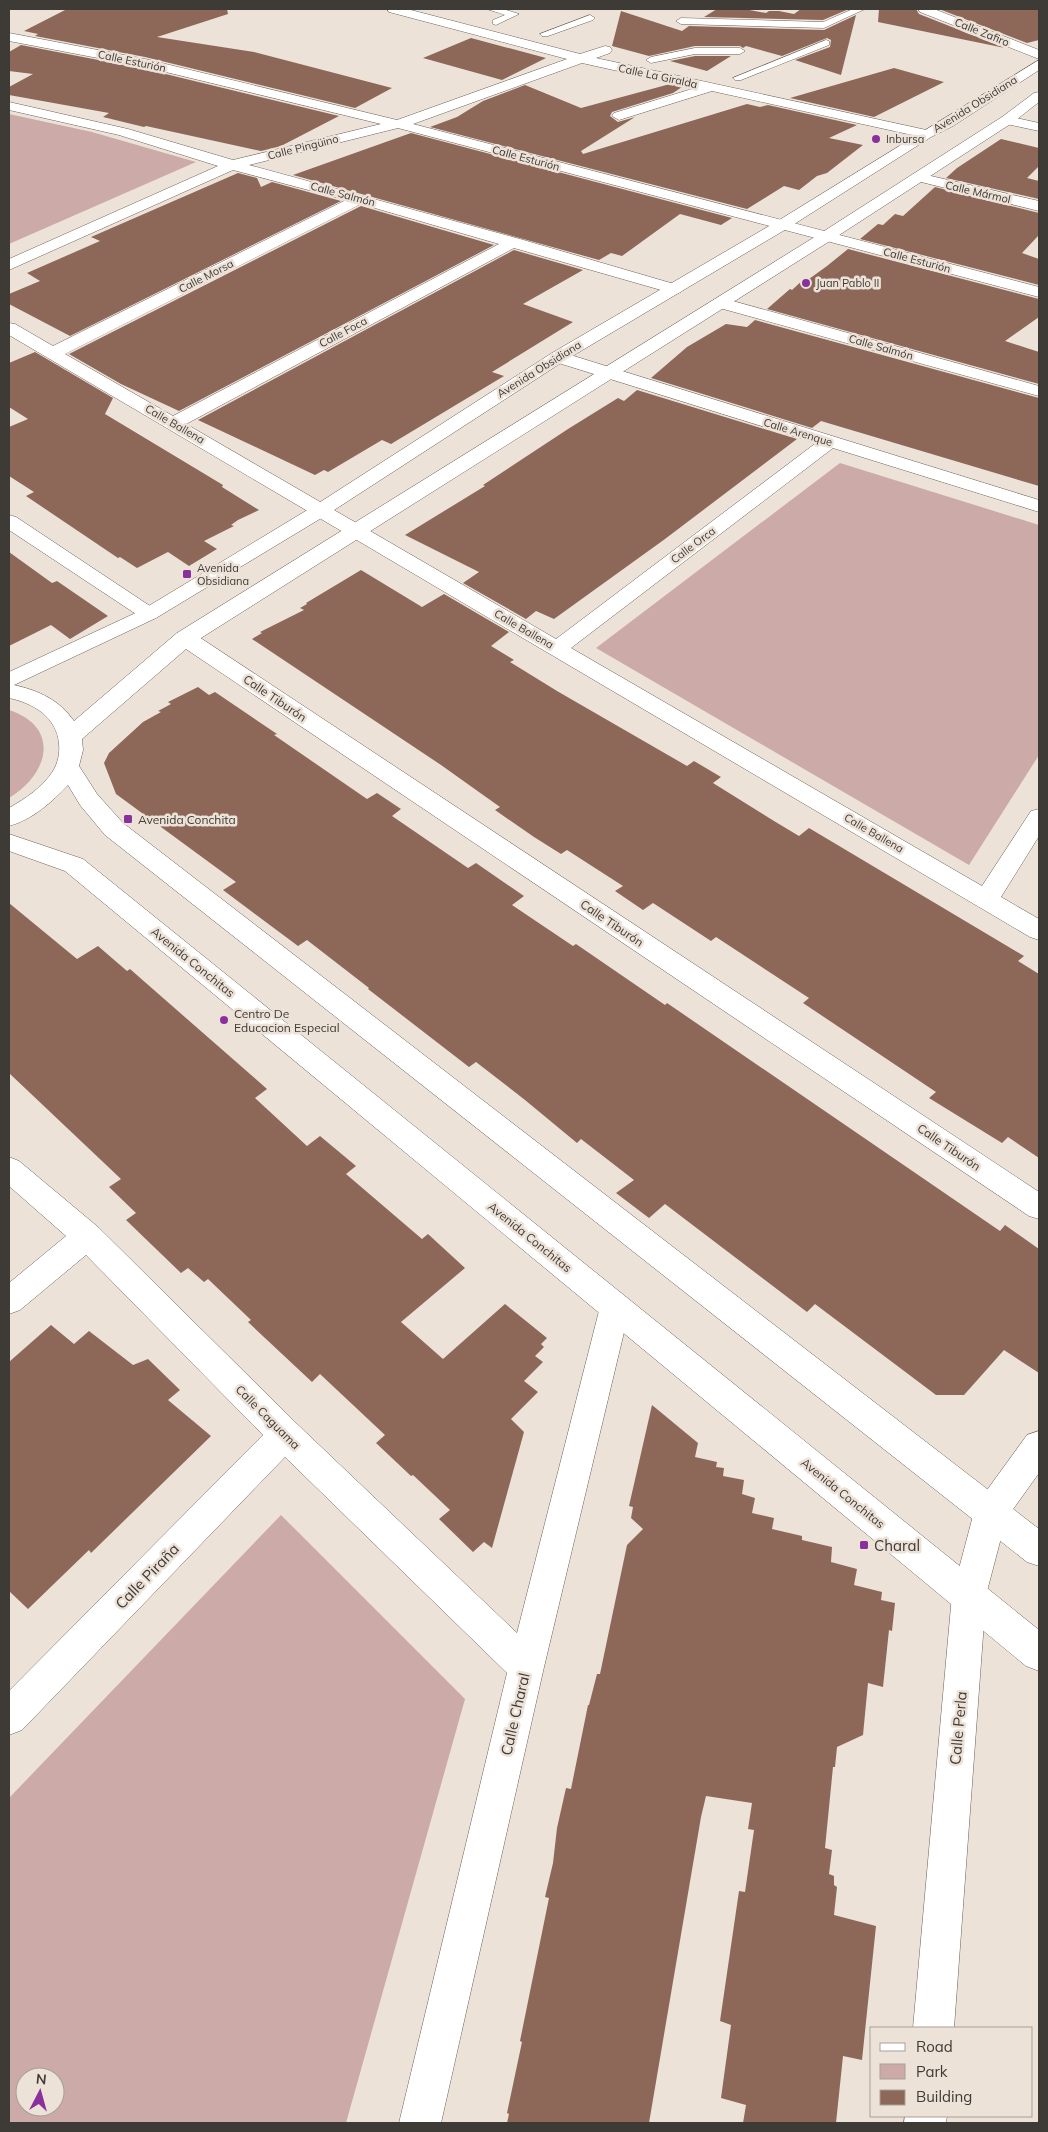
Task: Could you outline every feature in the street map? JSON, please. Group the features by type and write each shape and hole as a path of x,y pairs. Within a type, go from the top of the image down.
{"street":[{"name":"Calle La Giralda","path":"393,9 583,59 711,87 927,127"},
{"name":"Calle Zafiro","path":"924,9 1039,55"},
{"name":"Calle La Giralda","path":"479,18 494,15 525,29 610,51"},
{"name":"Calle Esturión","path":"9,37 145,63 398,124 1039,292"},
{"name":"Calle Pingüino","path":"9,265 232,165 398,124 610,51"},
{"name":"Calle La Giralda","path":"647,59 680,66"},
{"name":"Avenida Obsidiana","path":"9,680 149,614 322,510 558,357 782,225 927,127 948,123 1039,64"},
{"path":"734,77 758,82"},
{"path":"619,116 711,87"},
{"path":"71,736 185,638 722,303 1007,120 1039,96"},
{"name":"Calle Salmón","path":"9,106 123,132 232,165 514,242 675,289"},
{"path":"1007,120 1039,127"},
{"name":"Calle Mármol","path":"918,177 1039,206"},
{"name":"Calle Morsa","path":"52,352 360,199"},
{"name":"Calle Foca","path":"173,423 514,242"},
{"name":"Calle Salmón","path":"722,303 1039,391"},
{"name":"Calle Ballena","path":"9,328 1039,931"},
{"name":"Calle Arenque","path":"558,357 1039,506"},
{"name":"Calle Orca","path":"557,648 829,442"},
{"path":"9,521 149,614"},
{"name":"Calle Tiburón","path":"185,638 1039,1207"},
{"path":"9,691 21,693 45,703 62,718 71,736 68,766 46,794 9,818"},
{"path":"68,766 88,800 114,829 1039,1550"},
{"path":"987,899 1039,817"},
{"name":"Avenida Conchitas","path":"9,842 74,864 1039,1653"},
{"name":"Calle Caguama","path":"9,1169 87,1236 285,1435 526,1667"},
{"path":"9,1301 87,1236"},
{"name":"Calle Charal","path":"420,2123 526,1667 615,1307"},
{"name":"Calle Piraña","path":"9,1717 285,1435"},
{"name":"Calle Perla","path":"933,2027 968,1595 991,1512 1039,1446"}],"lane":[{"path":"681,21 824,26 860,9"},
{"path":"545,34 590,18"},
{"path":"734,77 826,43"},
{"path":"647,59 695,51 740,51"}],"green space":[{"path":"9,114 92,132 196,162 9,244"},
{"path":"840,463 1039,525 1039,755 969,865 596,648"},
{"path":"9,710 26,718 37,728 42,739 44,751 33,777 23,788 9,798"},
{"path":"281,1515 465,1699 346,2123 9,2123 9,1798"}],"building":[{"path":"67,9 227,9 228,14 157,37 254,52 392,88 355,108 145,57 35,36 38,34 24,31"},
{"path":"717,9 744,9 766,13 769,11 779,11 794,14 801,9 849,9 823,20 704,17"},
{"path":"879,9 916,9 919,14 1005,48 878,22"},
{"path":"939,9 1039,9 1039,40 1027,43"},
{"path":"621,11 682,31 689,26 824,30 856,15 841,75 795,60 830,47 831,40 827,38 782,56 746,46 743,48 740,46 695,46 649,56 612,46"},
{"path":"471,38 546,58 502,80 423,58"},
{"path":"21,45 145,69 339,116 281,146 261,151 144,127 103,117 109,113 9,95 9,87 33,74 9,71 9,52"},
{"path":"695,56 731,56 707,71 670,61"},
{"path":"894,68 944,82 874,117 790,98"},
{"path":"670,84 682,87 673,93 612,112 610,116 618,122 635,117 581,151 583,154 747,104 760,107 768,105 857,125 829,138 863,145 827,173 817,176 799,190 784,186 747,209 430,127 457,117 483,101 525,85 581,108"},
{"path":"411,133 732,218 721,225 680,214 622,256 611,253 599,260 293,175"},
{"path":"1001,139 1039,148 1039,166 1027,178 1039,181 1039,199 946,178 957,168"},
{"path":"238,173 257,178 261,187 272,182 341,201 70,336 9,304 9,294 40,281 27,273 100,241 91,237"},
{"path":"935,187 1039,213 1039,235 1022,253 1039,259 1039,285 860,239 878,224 883,225 895,214 903,216"},
{"path":"361,206 494,245 179,411 121,384 69,354"},
{"path":"848,249 1039,299 1039,317 1005,341 1039,352 1039,384 767,309 790,289 792,290 805,278 809,279"},
{"path":"514,250 583,270 523,304 573,322 492,372 504,376 391,444 382,440 328,472 324,470 315,475 198,420"},
{"path":"755,320 1039,398 1039,486 821,421 812,428 651,378 687,347 726,324 747,327"},
{"path":"35,352 113,398 105,414 223,485 222,487 259,510 231,525 234,526 204,541 217,549 189,566 168,552 137,568 120,557 118,558 26,496 34,492 9,476 9,427 28,419 9,407 9,363"},
{"path":"637,390 797,439 665,539 554,619 536,611 526,619 463,583 479,572 405,535 485,486 483,485 568,429 618,398 624,401"},
{"path":"9,552 52,583 57,581 108,616 70,639 51,625 9,646"},
{"path":"361,570 422,607 444,594 509,632 491,646 514,660 510,662 687,766 694,761 721,777 713,783 799,836 809,828 1024,956 1018,961 1039,974 1039,1158 1008,1137 1002,1143 929,1098 936,1092 803,1003 809,998 716,937 711,941 653,903 643,910 615,891 623,886 567,850 561,854 534,837 495,810 500,807 441,765 252,639 262,633 260,632 304,610 300,608 306,603"},
{"path":"198,687 209,695 215,692 367,799 377,793 401,809 392,816 468,868 476,863 524,896 512,905 573,946 576,944 665,1005 667,1003 1000,1231 1005,1225 1039,1249 1039,1373 1004,1350 964,1395 936,1395 815,1304 807,1312 665,1204 649,1218 616,1193 634,1180 581,1139 577,1143 476,1062 469,1067 307,940 298,946 223,890 236,882 116,794 104,763 109,753 143,722 171,704 168,702"},
{"path":"9,903 77,959 98,946 127,971 130,969 267,1089 255,1098 307,1146 320,1136 356,1166 346,1174 422,1239 428,1234 465,1268 401,1322 443,1359 505,1304 547,1338 541,1344 544,1347 535,1356 543,1362 524,1381 538,1392 511,1419 524,1432 492,1548 484,1542 473,1552 439,1519 450,1510 376,1443 385,1435 320,1374 312,1382 248,1322 251,1320 208,1279 204,1282 188,1268 181,1273 126,1220 136,1213 109,1187 121,1179 9,1073"},
{"path":"51,1325 74,1344 89,1331 133,1365 148,1359 180,1390 168,1400 211,1436 91,1553 89,1550 28,1609 9,1591 9,1362"},
{"path":"652,1405 698,1443 695,1457 717,1462 716,1467 724,1468 723,1476 744,1480 742,1494 755,1498 752,1513 774,1518 772,1529 802,1536 802,1540 832,1547 831,1562 857,1569 854,1585 882,1592 881,1600 895,1603 892,1631 889,1630 883,1687 868,1683 863,1735 837,1747 835,1767 833,1767 825,1848 832,1850 829,1874 834,1876 834,1885 837,1887 834,1915 876,1926 862,2060 843,2056 836,2123 743,2123 746,2105 721,2098 731,2025 720,2021 739,1891 745,1892 754,1830 748,1829 752,1803 706,1796 649,2123 507,2123 509,2114 507,2113 522,2042 520,2041 549,1898 545,1897 566,1788 571,1789 588,1705 597,1674 600,1674 627,1545 643,1529 631,1518 633,1507 629,1506"}],"place":[{"name":"Inbursa","path":"876,139"},
{"name":"Juan Pablo II","path":"806,283"},
{"name":"Avenida Obsidiana","path":"187,574"},
{"name":"Avenida Conchita","path":"128,819"},
{"name":"Centro De Educacion Especial","path":"224,1020"},
{"name":"Charal","path":"864,1545"}]}
